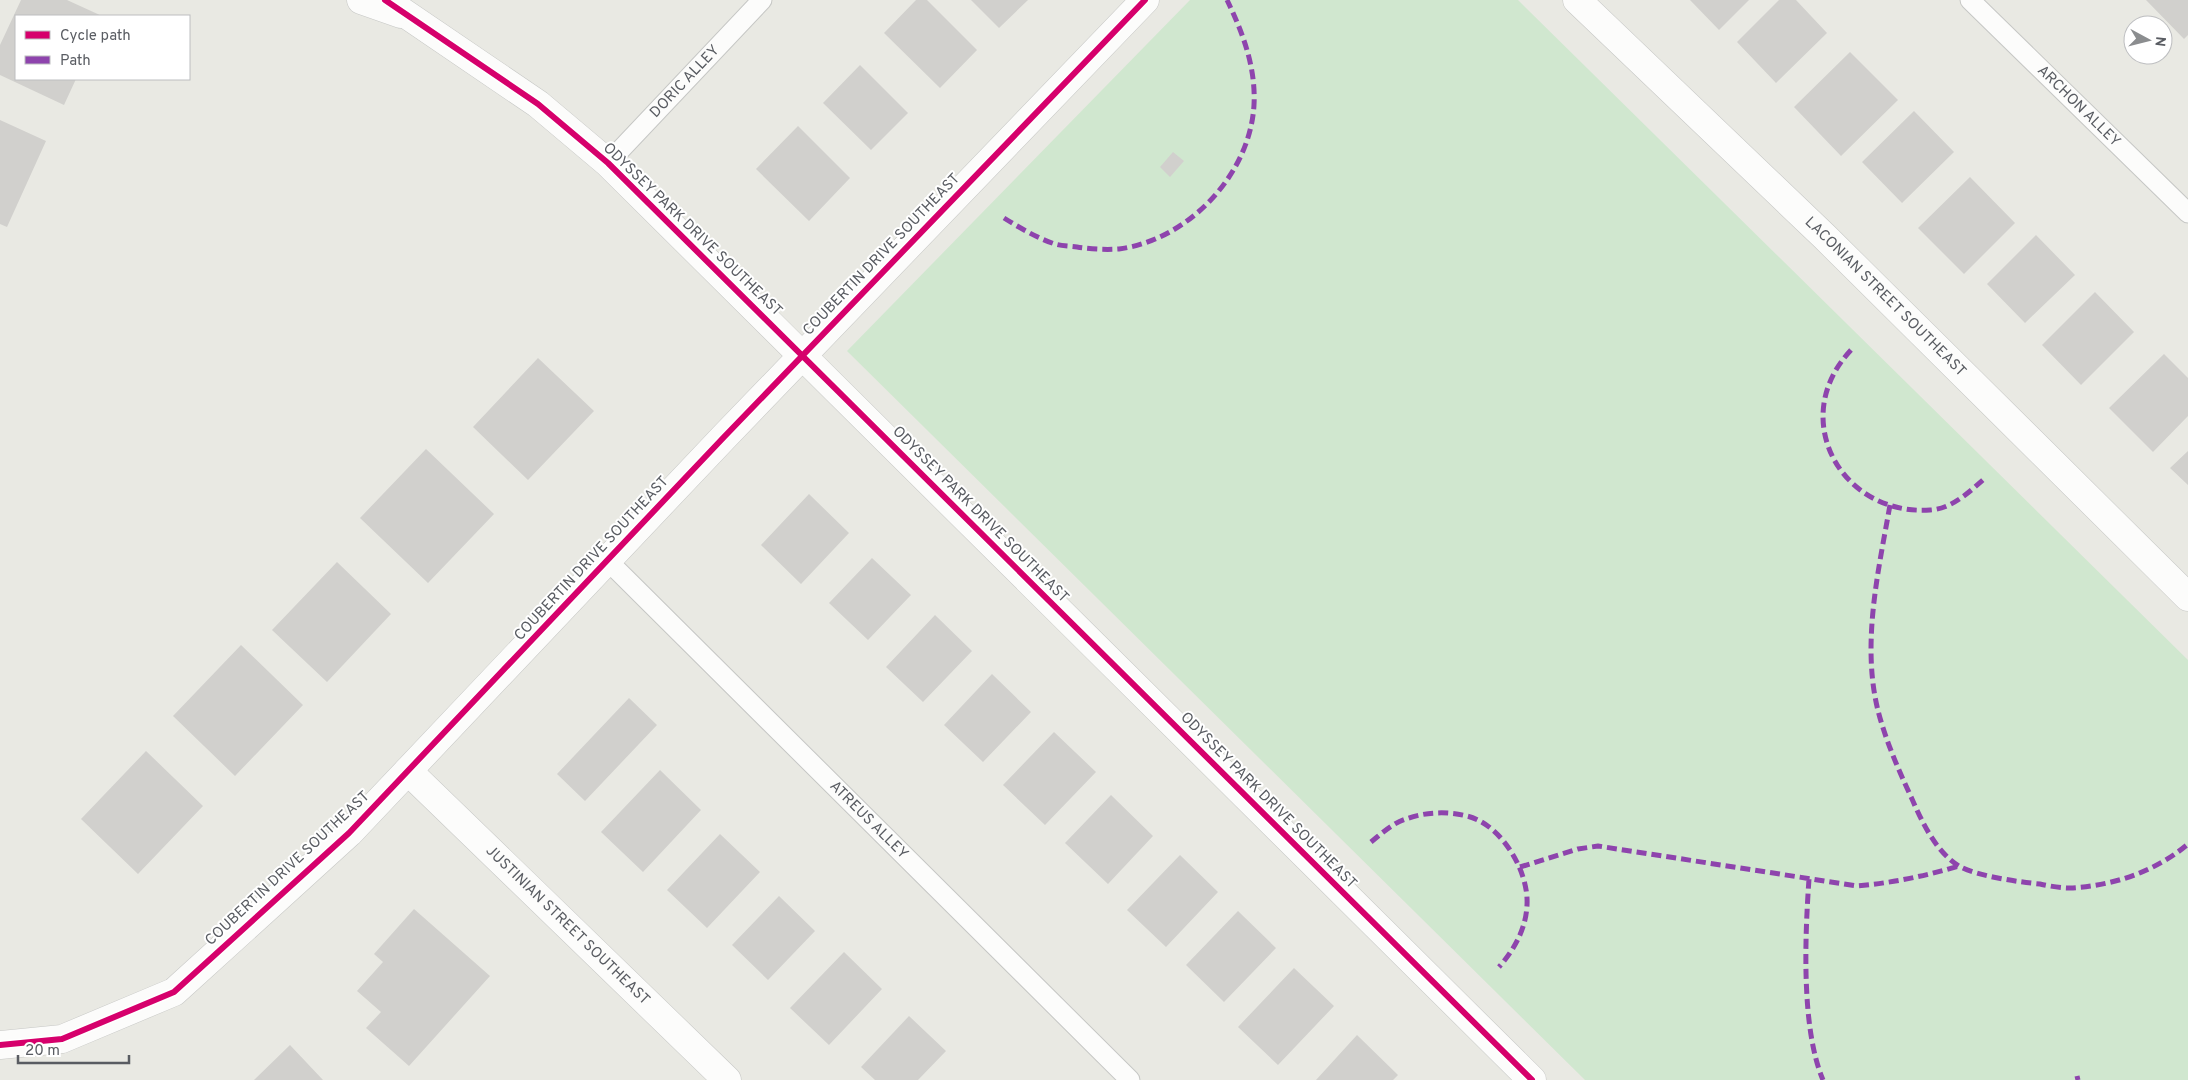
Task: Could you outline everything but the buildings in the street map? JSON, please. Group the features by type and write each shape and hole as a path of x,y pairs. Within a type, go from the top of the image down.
{"street":[{"name":"ODYSSEY PARK DRIVE SOUTHEAST","path":"361,0 401,5 538,104 608,163 1532,1080"},
{"name":"COUBERTIN DRIVE SOUTHEAST","path":"0,1045 62,1039 174,992 349,833 607,560 1145,0"},
{"name":"LACONIAN STREET SOUTHEAST","path":"1577,0 1825,237 2188,597"},
{"name":"JUSTINIAN STREET SOUTHEAST","path":"408,771 726,1080"}],"lane":[{"name":"DORIC ALLEY","path":"608,163 762,0"},
{"name":"ARCHON ALLEY","path":"1970,0 2188,213"},
{"name":"ATREUS ALLEY","path":"607,560 1130,1080"}],"green space":[{"path":"1190,0 1518,0 2188,660 2188,1080 1585,1080 847,351"}],"marked path":[{"path":"1004,218 1035,236 1057,245 1092,249 1119,249 1144,243 1169,233 1191,218 1211,200 1228,179 1241,156 1250,131 1254,105 1251,64 1238,25 1227,0"},
{"path":"1851,350 1832,377 1824,405 1824,432 1833,458 1849,480 1871,497 1898,508 1930,510 1945,507 1965,495 1983,480"},
{"path":"1890,505 1873,611 1871,665 1874,692 1890,749 1925,827 1943,853 1959,866 1976,873 2009,880 2070,888 2102,884 2132,876 2162,862 2188,844"},
{"path":"1371,842 1401,821 1436,813 1452,813 1467,816 1491,828 1518,864 1523,878 1527,905 1522,931 1510,954 1499,967"},
{"path":"1520,867 1578,849 1598,846 1857,886 1908,879 1959,866"},
{"path":"1809,879 1806,927 1806,981 1811,1035 1823,1080"},
{"path":"2077,1076 2078,1080"}],"cycle path":[{"path":"385,0 538,104 608,163 1532,1080"},
{"path":"0,1045 62,1039 174,992 349,833 724,437 1145,0"}]}
